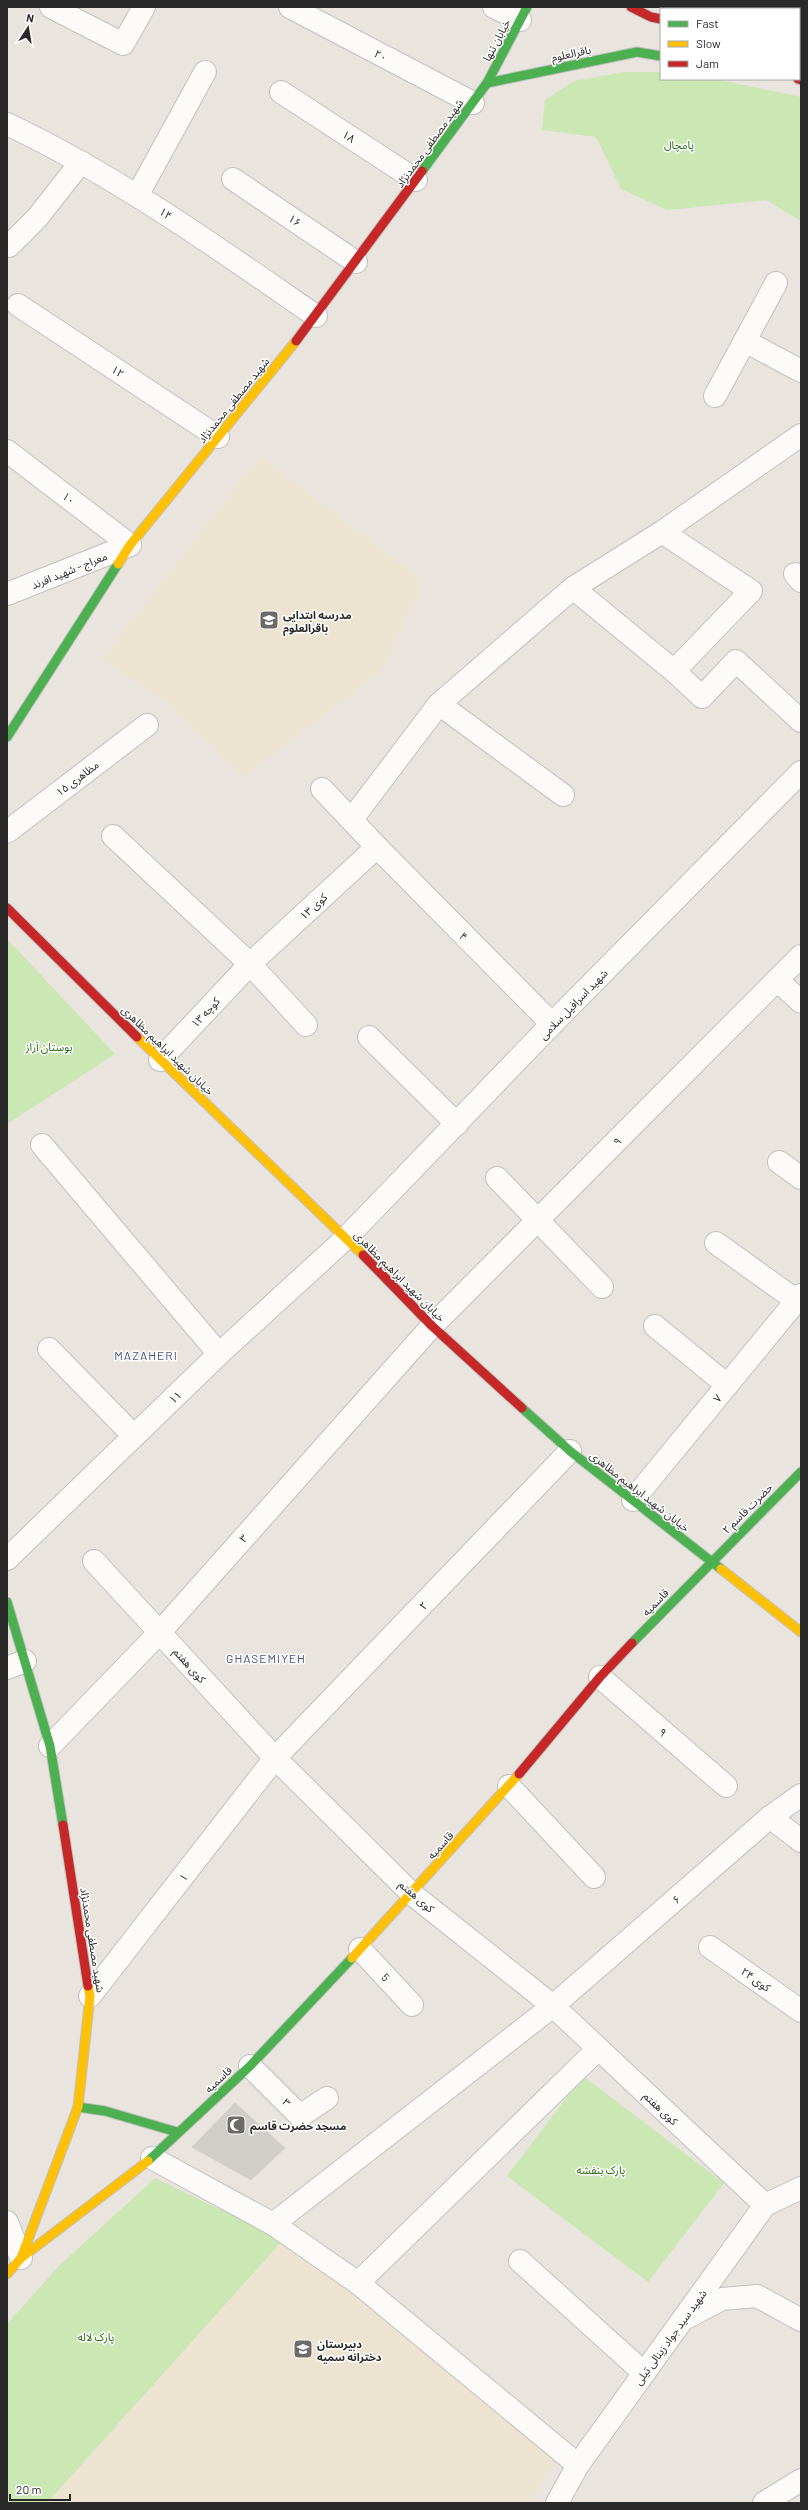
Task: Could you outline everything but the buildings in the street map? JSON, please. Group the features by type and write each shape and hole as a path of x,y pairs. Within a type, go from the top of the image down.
{"main road":[{"path":"631,7 651,17 660,19"},
{"name":"خیابان تنها","path":"487,84 524,13"},
{"name":"باقرالعلوم","path":"487,84 637,52 660,56"},
{"name":"شهید مصطفی محمدنژاد","path":"7,737 130,545 316,316 487,84"},
{"name":"خیابان شهید ابراهیم مظاهری","path":"7,908 160,1060 346,1238 432,1326 570,1451 801,1632"},
{"name":"۲ حضرت قاسم","path":"710,1562 801,1472"},
{"name":"قاسمیه","path":"21,2258 152,2158 250,2066 412,1894 509,1786 600,1677 710,1562"},
{"name":"شهید مصطفی محمدنژاد","path":"7,1602 16,1665 50,1746 90,1996 78,2107 21,2258 7,2274"},
{"path":"78,2107 117,2114 178,2132"}],"street":[{"path":"50,7 122,44 144,7"},
{"name":"۲۰","path":"290,7 473,103"},
{"path":"494,7 524,13"},
{"path":"138,194 205,72"},
{"name":"۱۸","path":"281,92 416,180"},
{"name":"۱۴","path":"7,124 81,162 138,194 316,316"},
{"path":"9,246 37,218 81,162"},
{"name":"۱۶","path":"233,179 356,262"},
{"path":"715,396 776,283"},
{"name":"۱۲","path":"18,304 218,437"},
{"path":"745,341 801,372"},
{"path":"352,819 439,704 573,588 662,532 801,435"},
{"name":"۱۰","path":"7,451 130,545"},
{"path":"662,532 751,591 674,671"},
{"name":"معراج - شهید افرند","path":"7,594 130,545"},
{"path":"573,588 674,671 702,697 736,661 801,721"},
{"path":"439,704 563,795"},
{"name":"۱۵ مظاهری","path":"7,832 147,725"},
{"name":"شهید اسرافیل سلامی","path":"346,1238 552,1024 801,772"},
{"name":"۴","path":"322,789 377,847 552,1024"},
{"path":"113,836 250,964 306,1025"},
{"name":"کوی ۱۳","path":"250,964 377,847"},
{"name":"۹","path":"432,1326 801,956"},
{"name":"کوچه ۱۳","path":"160,1060 250,964"},
{"path":"777,980 801,1002"},
{"path":"369,1037 457,1124"},
{"path":"42,1145 219,1354"},
{"path":"779,1162 801,1178"},
{"path":"497,1178 602,1287"},
{"name":"۱۱","path":"7,1559 219,1354 346,1238"},
{"path":"716,1243 799,1298"},
{"name":"۷","path":"633,1500 799,1298"},
{"name":"۳","path":"50,1746 160,1632 432,1326"},
{"path":"655,1326 727,1385"},
{"path":"49,1349 134,1436"},
{"name":"۲","path":"275,1758 570,1451"},
{"name":"کوی هفتم","path":"94,1561 275,1758 412,1894 552,2006 765,2205"},
{"name":"۹","path":"600,1677 726,1786"},
{"name":"۱","path":"90,1996 275,1758"},
{"path":"509,1786 594,1877"},
{"name":"۶","path":"273,2224 552,2006 770,1817 801,1795"},
{"path":"770,1817 801,1841"},
{"name":"کوی ۲۴","path":"710,1947 801,2011"},
{"name":"5","path":"360,1949 412,2005"},
{"path":"358,2282 598,2048"},
{"name":"۳","path":"250,2066 300,2116 327,2098"},
{"path":"152,2158 273,2224 358,2282 578,2465"},
{"name":"شهید سید جواد زینالی تیلی","path":"557,2503 578,2465 765,2205 801,2188"},
{"path":"7,2222 21,2258"},
{"path":"520,2261 644,2373"},
{"path":"683,2319 722,2299 756,2296 801,2320"},
{"path":"764,2503 801,2480"}],"shaded area":[{"name":"مدرسه ابتدایی باقرالعلوم","path":"260,456 424,582 381,671 244,777 168,704 102,659"},
{"name":"دبیرستان دخترانه سمیه","path":"283,2240 557,2458 529,2503 47,2503"}],"green space":[{"name":"پامچال","path":"625,72 660,72 660,80 720,80 801,97 801,221 766,200 667,210 621,189 596,137 542,130 545,100 574,81"},
{"name":"بوستان آراز","path":"7,939 115,1054 7,1124"},
{"name":"پارک بنفشه","path":"583,2076 724,2183 648,2282 507,2176"},
{"name":"پارک لاله","path":"155,2178 283,2240 47,2503 7,2503 7,2324 59,2266"}],"traffic: fast":[{"path":"422,171 487,83 527,7"},
{"path":"487,83 637,52 660,56"},
{"path":"7,737 118,564"},
{"path":"522,1408 570,1451 721,1569"},
{"path":"632,1643 801,1472"},
{"path":"7,1602 50,1746 63,1825"},
{"path":"148,2161 250,2066 352,1958"},
{"path":"78,2107 105,2111 177,2132"}],"traffic: slow":[{"path":"118,564 130,545 296,341"},
{"path":"137,1037 363,1255"},
{"path":"721,1569 801,1632"},
{"path":"352,1958 519,1774"},
{"path":"7,2274 21,2258 78,2107 90,1996 88,1986"},
{"path":"21,2258 148,2161"}],"traffic: jam":[{"path":"631,7 651,17 660,19"},
{"path":"296,341 422,171"},
{"path":"7,908 137,1037"},
{"path":"363,1255 432,1326 522,1408"},
{"path":"519,1774 600,1677 632,1643"},
{"path":"63,1825 88,1986"}],"place":[{"name":"مدرسه ابتدایی باقرالعلوم","path":"269,620"},
{"name":"مسجد حضرت قاسم","path":"236,2125"},
{"name":"دبیرستان دخترانه سمیه","path":"303,2349"}],"district":[{"name":"MAZAHERI","path":"146,1355"},
{"name":"GHASEMIYEH","path":"266,1658"}]}
